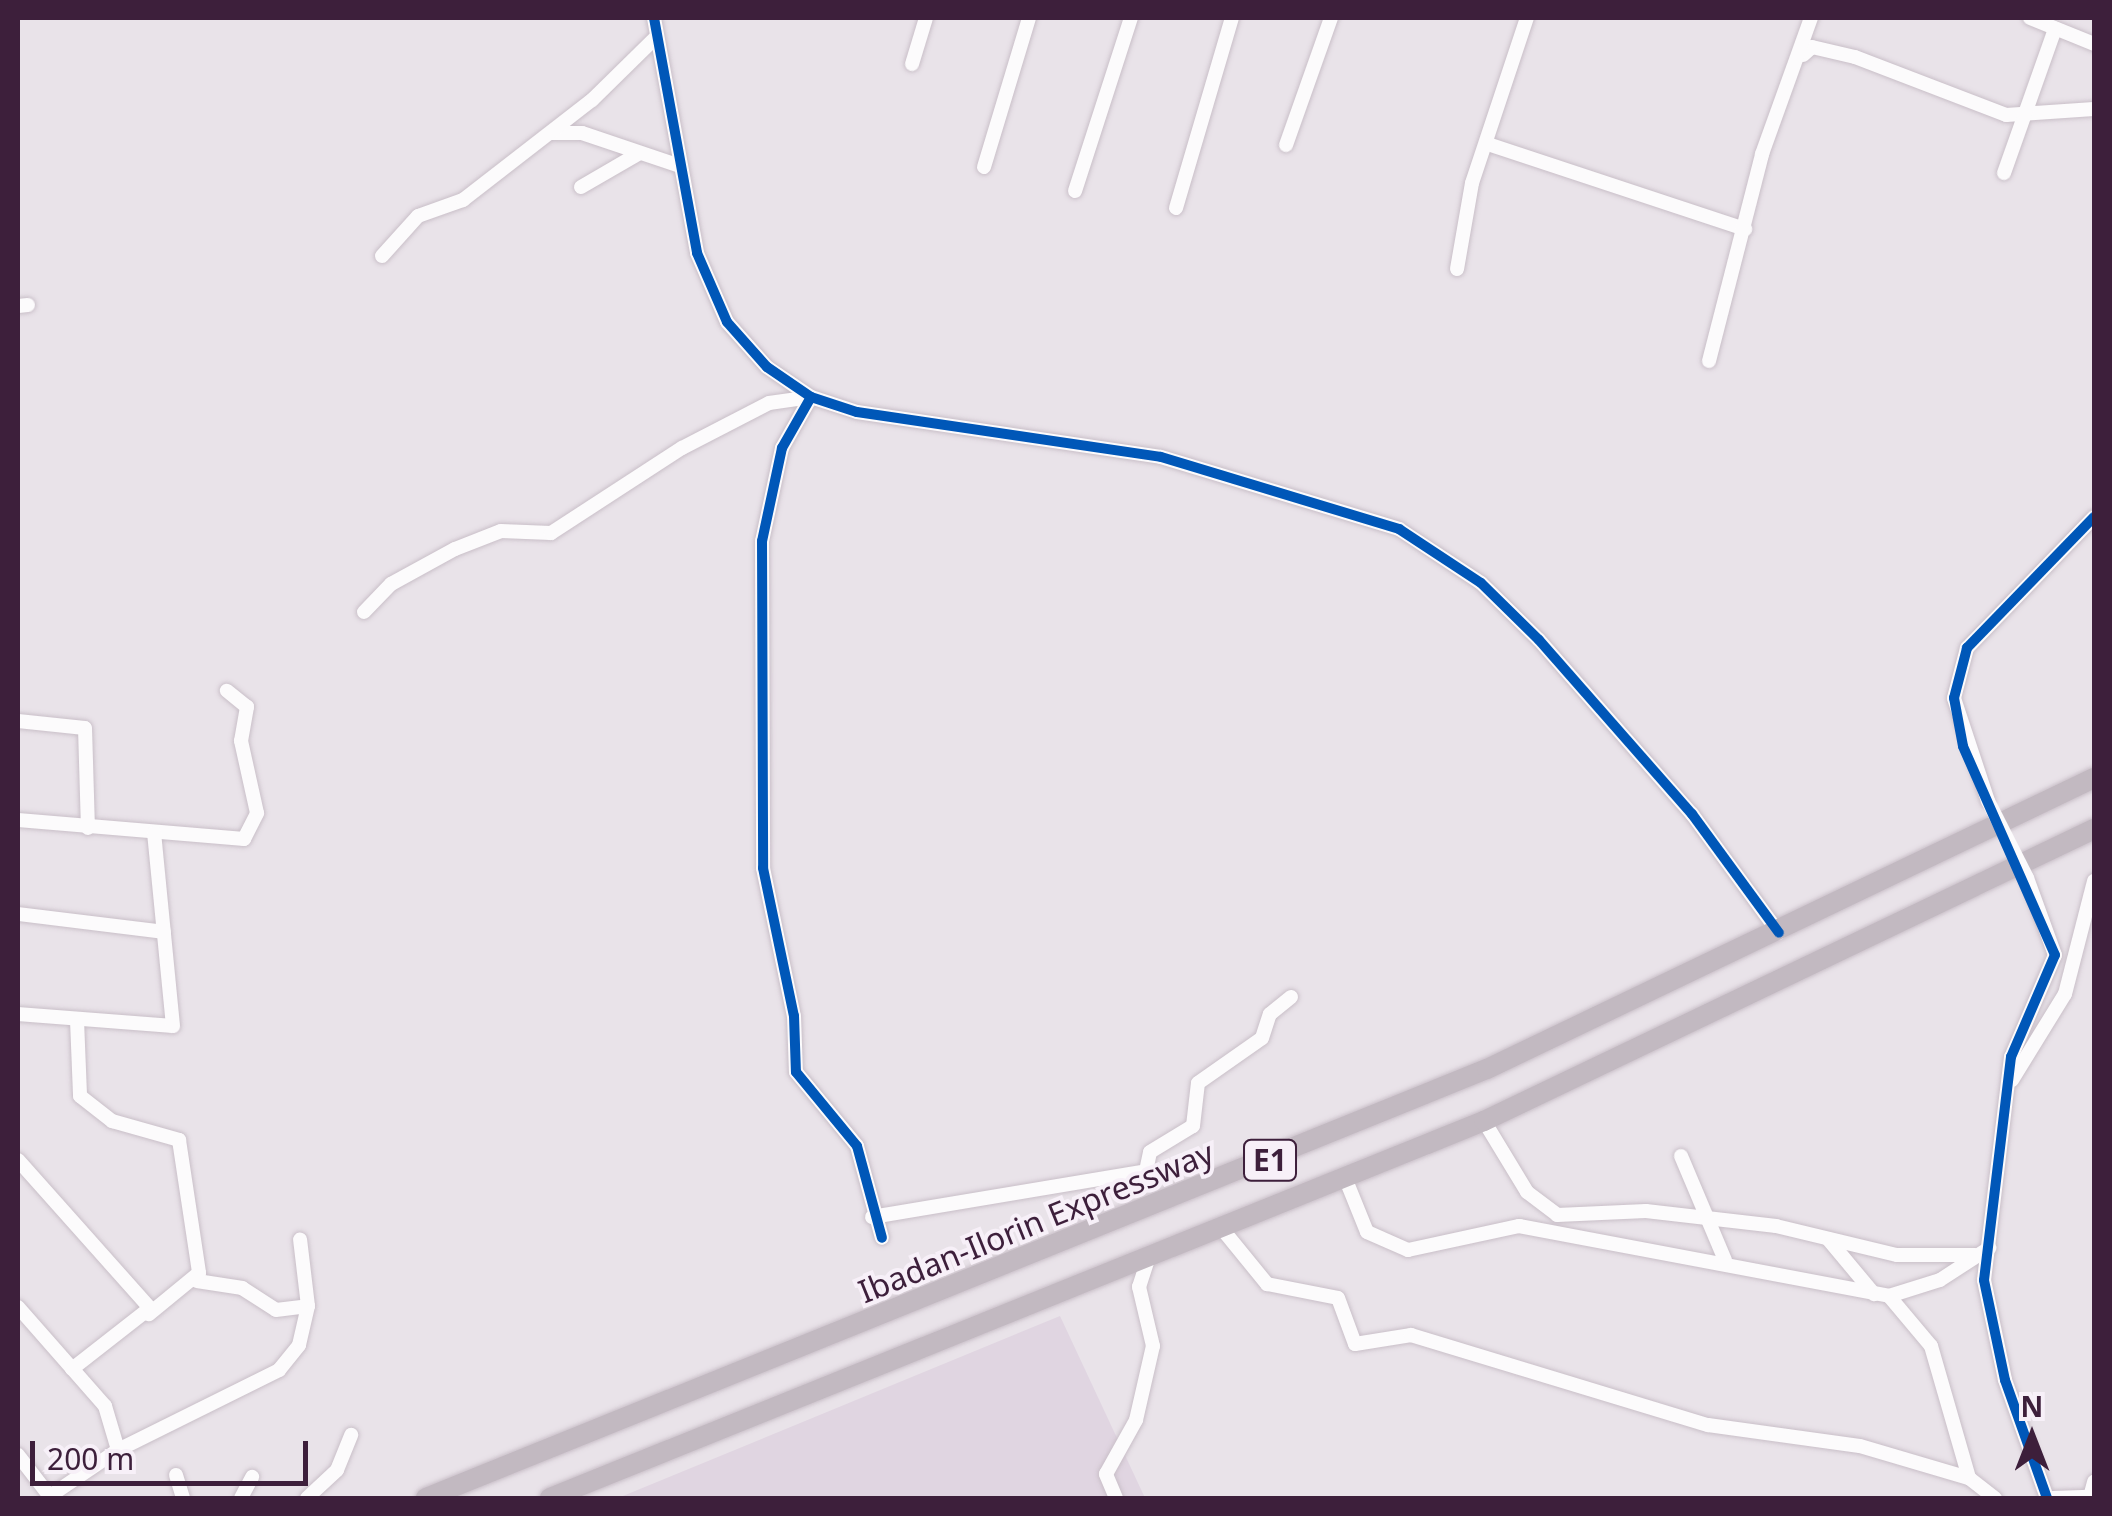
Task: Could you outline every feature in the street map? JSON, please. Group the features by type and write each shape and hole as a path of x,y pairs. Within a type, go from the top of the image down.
{"highway":[{"name":"Ibadan-Ilorin Expressway","path":"426,1498 1301,1147 1780,933 2094,778"},
{"name":"E1","path":"550,1498 1223,1230 1484,1121 2094,829"}],"street":[{"path":"654,18 697,253 727,322 744,347 812,397"},
{"path":"912,64 926,18"},
{"path":"984,166 1029,18"},
{"path":"1075,191 1130,18"},
{"path":"1176,208 1232,18"},
{"path":"1286,145 1331,18"},
{"path":"1457,269 1488,144 1526,18"},
{"path":"1709,361 1772,120 1803,55 1810,18"},
{"path":"2030,18 2094,44"},
{"path":"2004,173 2055,29"},
{"path":"382,256 418,216 463,200 551,133 655,38"},
{"path":"1803,55 1812,47 1854,57 1985,110 2022,114 2094,110"},
{"path":"551,133 680,166"},
{"path":"1488,144 1745,229"},
{"path":"582,187 638,154"},
{"path":"812,397 782,448 762,542 763,868 796,1072 857,1146 872,1217 882,1238"},
{"path":"364,612 418,566 502,531 551,533 682,448 769,403 812,397 926,424 1045,433 1161,458 1399,528 1482,583 1528,628 1692,814 1780,933"},
{"path":"2094,516 1967,648 1954,698 1988,802 2027,878 2055,955 2011,1057 1985,1251 1986,1311 2050,1498 2090,1497 2094,1482"},
{"path":"18,820 236,840 254,829 240,740 247,707 227,691"},
{"path":"18,721 86,728 88,828"},
{"path":"18,1014 173,1026 154,834"},
{"path":"2006,1093 2066,994 2094,882"},
{"path":"18,914 164,932"},
{"path":"872,1217 1146,1171 1150,1152 1194,1126 1198,1083 1262,1038 1270,1014 1291,997"},
{"path":"77,1020 80,1096 112,1121 179,1140 197,1281"},
{"path":"1484,1121 1526,1192 1557,1215 1701,1217 1827,1238 1897,1255 1985,1251"},
{"path":"1681,1156 1701,1217 1725,1260"},
{"path":"18,1160 150,1314"},
{"path":"1346,1180 1367,1232 1408,1250 1519,1226 1652,1256 1725,1260 1881,1295 1916,1291 1985,1251"},
{"path":"1223,1230 1266,1284 1338,1298 1355,1344 1368,1348 1411,1335 1708,1426 1845,1442 1968,1478 1995,1498"},
{"path":"1827,1238 1931,1346 1968,1478"},
{"path":"18,1456 50,1497 118,1450 280,1370 299,1345 308,1306 300,1239"},
{"path":"1116,1498 1106,1474 1136,1420 1153,1346 1140,1287 1148,1260"},
{"path":"72,1369 197,1281 242,1288 276,1310 308,1306"},
{"path":"20,1315 105,1406 118,1450"},
{"path":"306,1498 337,1470 351,1435"},
{"path":"176,1475 183,1498"},
{"path":"241,1498 252,1477"}],"shaded area":[{"path":"1060,1316 1145,1498 618,1498"}],"cycle path":[{"path":"654,18 697,253 727,322 767,367 811,397 857,412 1161,457 1399,529 1481,583 1539,640 1692,814 1779,933"},
{"path":"811,397 782,448 762,541 763,868 794,1016 796,1072 857,1146 882,1238"},
{"path":"2047,1498 2005,1380 1984,1280 2011,1057 2055,955 1963,746 1954,698 1967,648 2094,517"}]}
